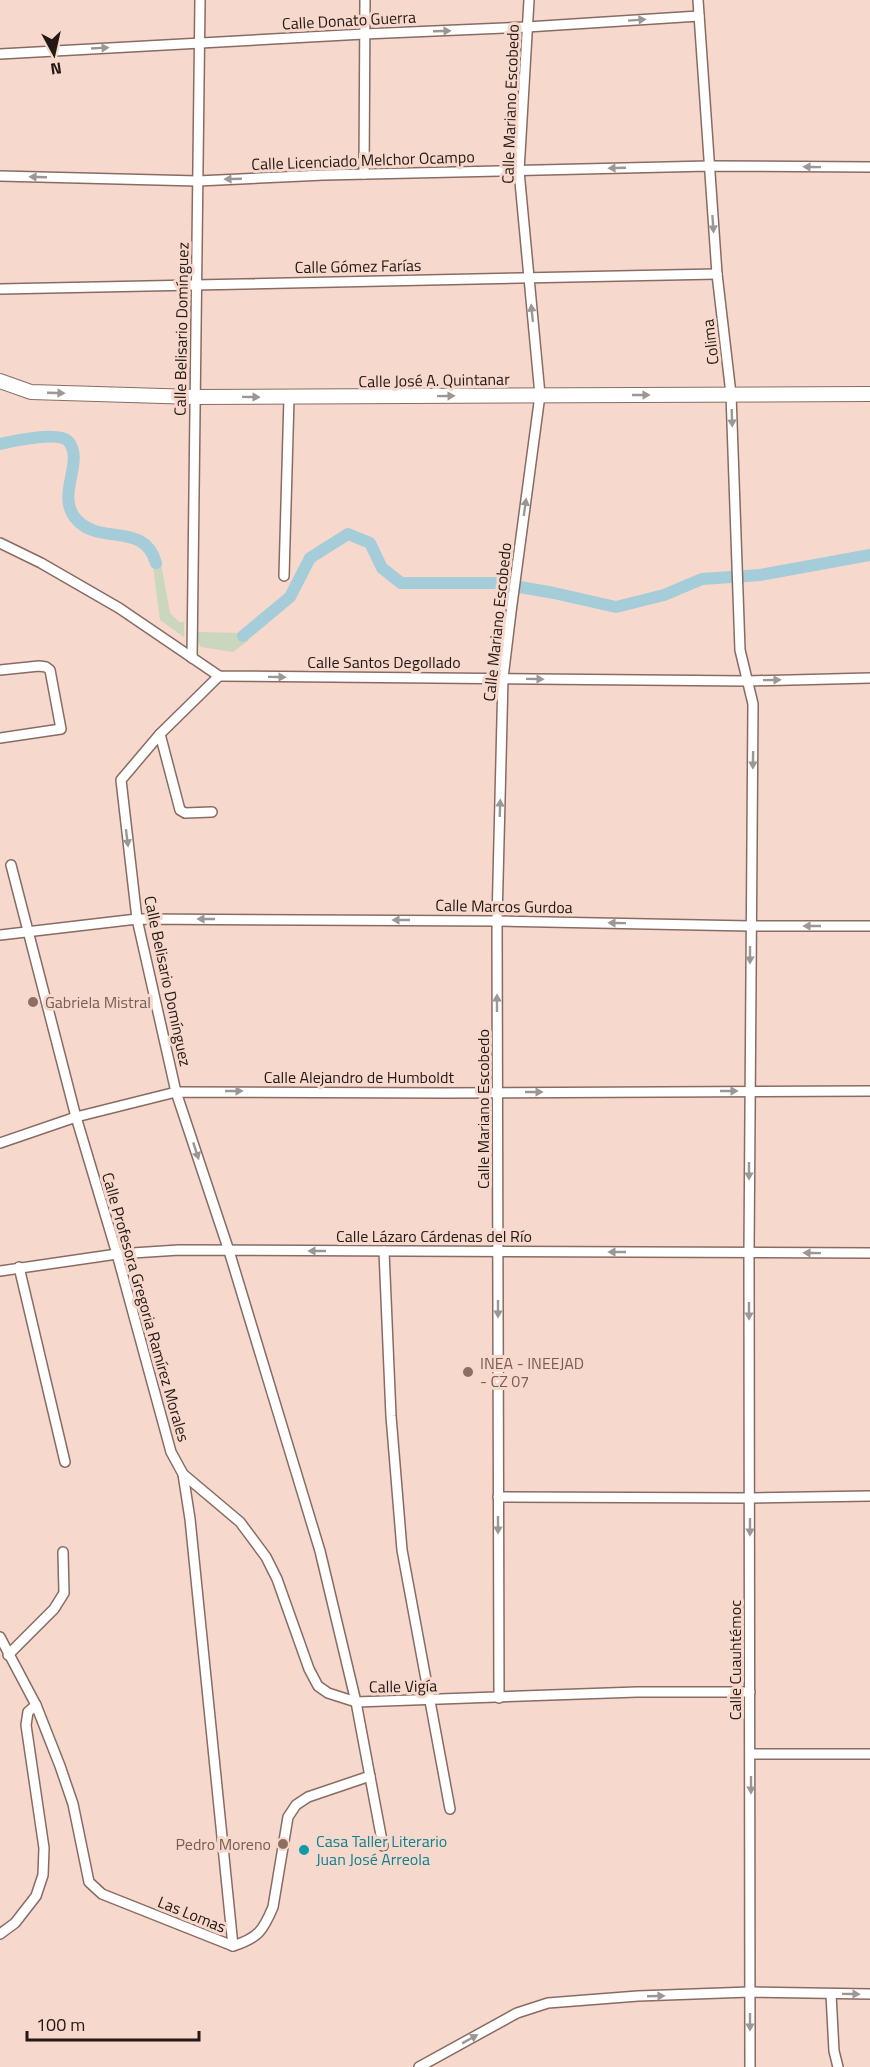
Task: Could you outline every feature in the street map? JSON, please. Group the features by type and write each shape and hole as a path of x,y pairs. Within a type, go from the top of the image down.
{"street":[{"name":"Calle Belisario Domínguez","path":"192,658 201,0"},
{"path":"364,174 365,0"},
{"name":"Calle Mariano Escobedo","path":"499,1698 497,921 503,678 540,395 519,171 529,0"},
{"name":"Colima","path":"698,0 717,274 731,394 740,650 742,667 753,704 750,926"},
{"name":"Calle Donato Guerra","path":"0,54 699,16"},
{"name":"Calle Licenciado Melchor Ocampo","path":"0,176 198,181 364,174 709,166 870,167"},
{"name":"Calle Gómez Farías","path":"0,289 717,274"},
{"name":"Calle José A. Quintanar","path":"0,381 31,392 195,397 870,394"},
{"path":"284,576 290,398"},
{"path":"2,547 42,563 118,608 219,676"},
{"path":"0,670 39,666 50,670 61,729 0,738"},
{"name":"Calle Belisario Domínguez","path":"219,676 160,734 121,780 137,919 176,1092 229,1251"},
{"name":"Calle Santos Degollado","path":"219,676 747,681 870,678"},
{"path":"160,734 180,810 185,813 212,812"},
{"name":"Calle Profesora Gregoria Ramírez Morales","path":"11,865 76,1117 117,1254 171,1452 183,1474 190,1519 232,1946"},
{"name":"Calle Marcos Gurdoa","path":"0,935 137,919 870,926"},
{"name":"Calle Cuauhtémoc","path":"750,926 750,2067"},
{"name":"Calle Alejandro de Humboldt","path":"0,1143 76,1117 176,1092 870,1091"},
{"name":"Calle Lázaro Cárdenas del Río","path":"0,1271 148,1251 498,1250 870,1254"},
{"path":"229,1251 320,1551 356,1702 383,1846"},
{"path":"384,1251 391,1416 402,1550 450,1809"},
{"path":"19,1268 65,1462"},
{"name":"Calle Vigía","path":"183,1474 240,1522 266,1557 277,1579 309,1669 318,1686 328,1693 356,1702 637,1692 750,1692"},
{"path":"498,1497 870,1496"},
{"path":"0,1637 8,1654 54,1609 64,1593 63,1552"},
{"name":"Las Lomas","path":"8,1654 36,1704 73,1804 89,1882 102,1894 232,1946 249,1941 260,1933 267,1921 273,1907 288,1817 296,1805 308,1797 370,1776"},
{"path":"0,1934 15,1923 36,1896 43,1875 44,1848 26,1725 28,1712 36,1704"},
{"path":"751,1754 870,1754"},
{"path":"419,2067 517,2013 548,2003 638,1996 750,1992 870,1994"},
{"path":"831,1994 834,2051 838,2067"},
{"path":"435,2058 440,2067"}],"green space":[{"path":"161,564 170,613 179,622 184,622 184,637 160,620 153,566"},
{"path":"198,632 243,633 249,640 233,652 201,647 198,643"}],"waterway":[{"path":"0,444 46,437 63,438 68,441 73,449 74,458 68,500 77,520 87,528 98,532 142,542 150,550 156,563"},
{"path":"243,636 290,597 310,558 348,534 370,543 382,568 401,583 497,583 616,607 664,595 702,579 760,575 870,555"}],"place":[{"name":"Gabriela Mistral","path":"33,1002"},
{"name":"INEA - INEEJAD - CZ 07","path":"468,1372"},
{"name":"Pedro Moreno","path":"283,1844"},
{"name":"Casa Taller Literario Juan José Arreola","path":"304,1850"}]}
